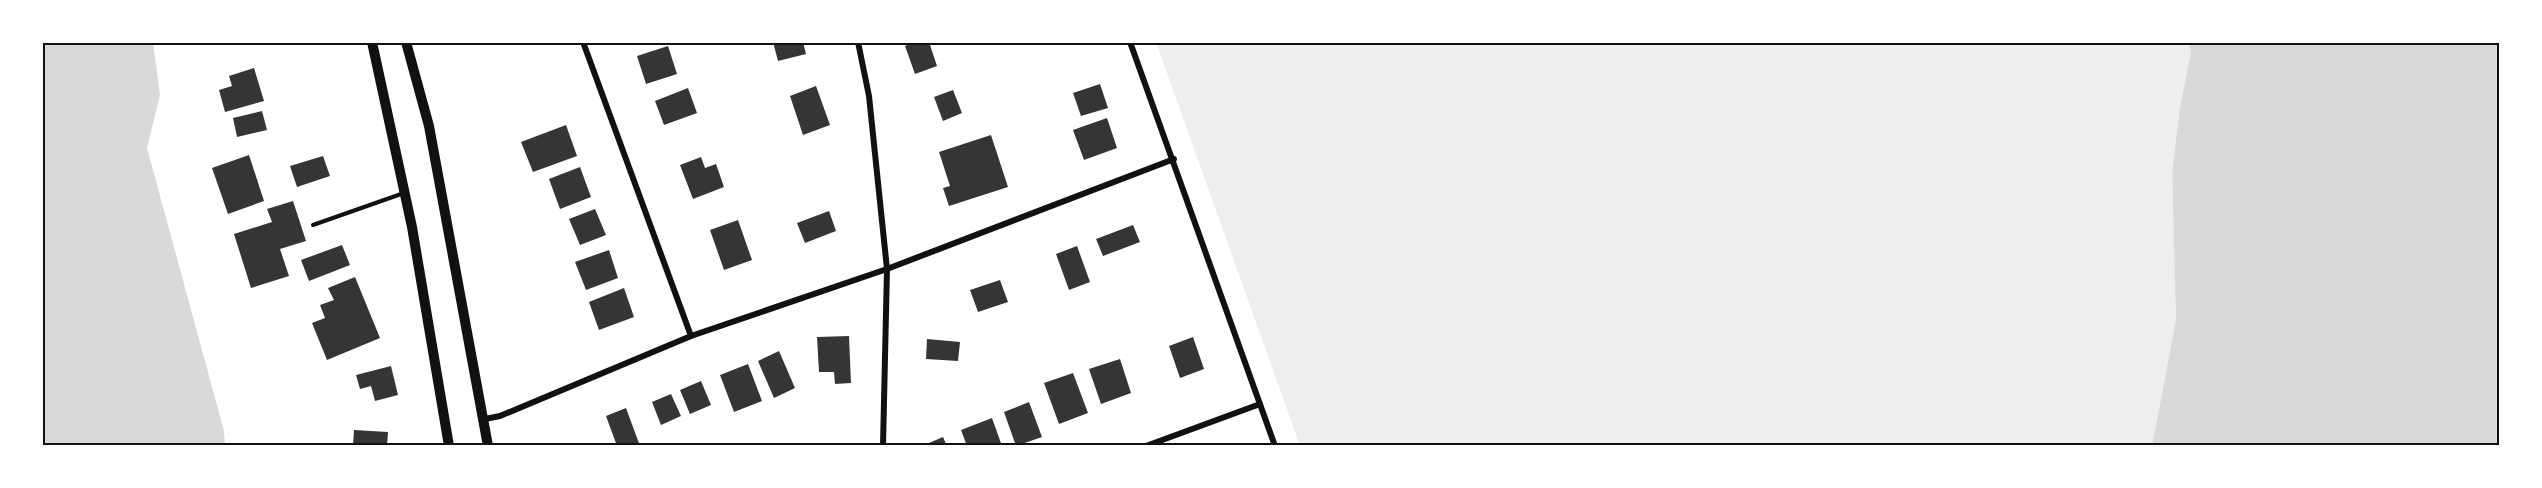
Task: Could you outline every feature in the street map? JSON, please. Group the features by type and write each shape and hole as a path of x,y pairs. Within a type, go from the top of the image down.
{"main road":[{"path":"372,42 405,193 449,446"},
{"path":"406,42 429,126 485,419 488,446"}],"street":[{"path":"584,42 691,336"},
{"path":"858,42 869,96 887,268 883,446"},
{"path":"1130,42 1174,159 1275,446"},
{"path":"485,419 500,416 691,336 887,268 1174,159"},
{"path":"1146,446 1260,404"}],"lane":[{"path":"313,225 405,193"}],"shaded area":[{"path":"42,42 153,42 160,95 147,148 224,431 225,446 42,446"},
{"path":"1156,42 2189,42 2191,51 2180,107 2172,173 2176,320 2152,446 1300,446"},
{"path":"2189,42 2500,42 2500,446 2152,446 2176,320 2172,173 2180,107 2191,51"}],"building":[{"path":"773,42 803,42 806,54 778,61"},
{"path":"915,42 929,42 937,66 915,74 905,46"},
{"path":"668,46 677,74 646,84 637,56"},
{"path":"254,68 264,101 225,112 219,90 232,86 229,76"},
{"path":"1100,84 1108,108 1081,116 1073,93"},
{"path":"816,86 830,125 803,135 790,96"},
{"path":"688,88 697,113 664,125 655,101"},
{"path":"953,90 962,113 943,121 934,97"},
{"path":"262,111 267,130 237,137 233,118"},
{"path":"1107,118 1117,148 1084,160 1073,130"},
{"path":"566,125 577,156 533,172 521,142"},
{"path":"991,135 1008,187 949,206 943,188 950,186 939,152"},
{"path":"249,155 264,201 228,214 212,168"},
{"path":"323,156 330,176 297,187 290,166"},
{"path":"701,157 705,168 716,164 724,187 693,199 680,165"},
{"path":"580,167 591,197 560,209 549,179"},
{"path":"293,201 306,241 280,249 289,276 251,288 234,234 272,222 267,209"},
{"path":"595,209 606,235 580,245 569,219"},
{"path":"829,211 836,231 805,243 797,223"},
{"path":"738,220 752,260 724,270 710,230"},
{"path":"1133,225 1140,242 1103,256 1096,239"},
{"path":"342,245 350,265 309,281 301,260"},
{"path":"1077,246 1090,282 1069,290 1056,254"},
{"path":"609,250 618,278 586,290 575,262"},
{"path":"355,277 380,338 327,360 312,323 325,318 320,305 334,300 328,288"},
{"path":"1000,280 1008,302 978,312 970,290"},
{"path":"624,288 634,317 599,330 589,302"},
{"path":"849,336 851,383 835,384 834,372 819,372 817,337"},
{"path":"1193,337 1204,369 1180,378 1169,346"},
{"path":"927,339 960,342 958,361 926,359"},
{"path":"779,351 795,388 774,398 758,361"},
{"path":"1120,359 1131,393 1101,404 1089,369"},
{"path":"748,364 762,401 734,412 720,375"},
{"path":"391,366 398,395 375,401 371,386 360,389 356,375"},
{"path":"1073,373 1088,413 1059,424 1044,383"},
{"path":"701,381 711,405 690,414 680,390"},
{"path":"671,394 681,416 661,425 652,402"},
{"path":"1029,402 1042,437 1016,446 1004,412"},
{"path":"626,408 640,446 617,446 606,416"},
{"path":"992,418 1002,446 967,446 961,430"},
{"path":"354,430 388,432 387,446 353,446"},
{"path":"943,437 947,446 922,446"}]}
